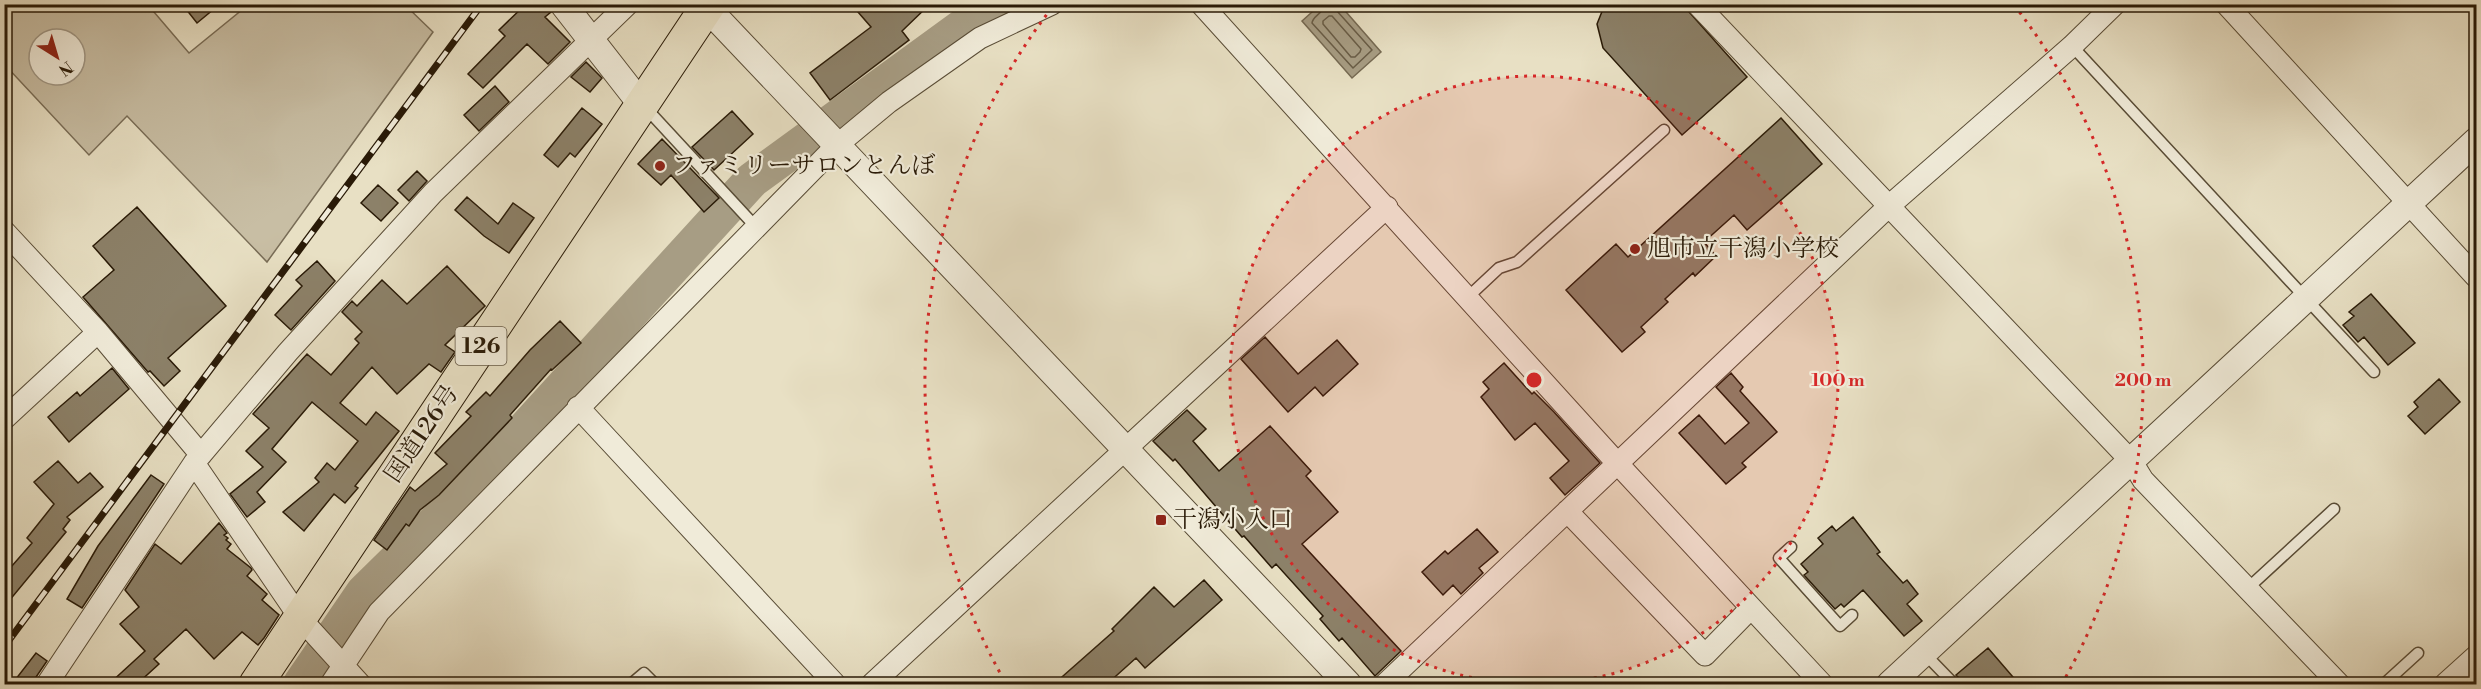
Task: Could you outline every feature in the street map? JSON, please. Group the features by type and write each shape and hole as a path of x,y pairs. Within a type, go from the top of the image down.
{"highway":[{"name":"国道126号","path":"256,684 308,627 641,104 708,6"}],"street":[{"path":"563,4 641,104"},
{"path":"47,684 197,459 288,352 433,193 627,4"},
{"path":"331,684 379,612 578,406 836,146 889,102 980,38 1052,4"},
{"path":"1202,4 1617,463 1822,684"},
{"path":"1697,4 2132,462 2143,480 2339,684"},
{"path":"1385,684 1890,206 2072,46 2115,4"},
{"path":"2226,4 2476,277"},
{"path":"708,6 836,146 1348,684"},
{"path":"1890,684 2476,141"},
{"path":"872,684 1387,207"},
{"path":"4,231 98,332 197,459 308,627 360,684"},
{"path":"4,419 98,332"},
{"path":"578,406 835,684"},
{"path":"1567,511 1705,655 1751,608"},
{"path":"2445,684 2476,656"}],"lane":[{"path":"2072,46 2374,372"},
{"path":"641,104 657,117 755,226"},
{"path":"1468,297 1499,268 1516,262 1665,130"},
{"path":"2247,589 2334,508"},
{"path":"1791,547 1779,558 1840,626 1852,615"},
{"path":"1924,653 1954,684"},
{"path":"2384,684 2418,654"},
{"path":"631,684 644,673 655,684"}],"shaded area":[{"path":"5,4 148,5 189,53 248,5 405,5 433,32 267,262 127,116 89,155 5,65"}],"water":[{"path":"1321,4 1340,5 1381,52 1352,78 1302,21"}],"building":[{"path":"182,4 220,4 197,23"},
{"path":"526,4 548,4 551,12 545,17 570,42 548,64 527,44 483,88 468,74 505,36 499,30"},
{"path":"851,4 930,4 902,31 909,40 830,100 810,73 871,27"},
{"path":"1605,4 1682,4 1747,77 1682,135 1603,48 1597,24"},
{"path":"586,62 602,78 590,92 571,77"},
{"path":"495,86 509,102 479,131 464,115"},
{"path":"582,108 602,124 575,157 570,153 558,167 544,155"},
{"path":"732,111 753,134 714,170 692,147"},
{"path":"1781,118 1822,164 1747,230 1734,215 1704,242 1716,256 1695,276 1693,273 1665,299 1668,302 1641,327 1645,332 1622,352 1566,290 1616,244 1628,257"},
{"path":"662,139 719,198 704,212 671,175 661,185 638,164"},
{"path":"417,171 427,181 409,201 398,190"},
{"path":"378,185 398,203 381,221 361,203"},
{"path":"467,197 498,224 513,203 534,218 509,253 484,236 455,210"},
{"path":"137,207 226,306 168,358 180,371 164,386 150,371 148,372 83,297 114,270 93,246"},
{"path":"317,261 335,281 291,330 275,315 302,286 296,280"},
{"path":"447,266 485,306 445,345 455,352 441,372 429,364 397,394 372,367 340,403 366,425 376,412 399,431 355,486 358,488 345,503 334,494 304,531 283,512 319,482 315,478 327,463 335,470 358,441 312,402 272,449 286,462 257,492 265,502 247,517 230,494 263,467 246,451 269,428 253,414 307,354 331,375 359,343 355,339 362,332 342,312 352,301 357,306 382,280 407,304"},
{"path":"2371,294 2415,343 2388,365 2364,337 2358,342 2343,325 2354,316 2349,312"},
{"path":"560,321 581,343 551,369 510,415 512,418 439,495 420,510 409,526 406,524 387,550 374,540 410,487 415,491 447,464 435,453 471,416 466,412 486,392 490,396 530,350"},
{"path":"1265,337 1298,374 1337,340 1358,364 1323,396 1315,387 1288,412 1241,359"},
{"path":"1504,363 1532,394 1534,392 1554,412 1600,463 1565,495 1550,478 1569,461 1535,423 1515,440 1481,397 1489,389 1483,382"},
{"path":"112,368 129,389 69,442 48,417 77,392 80,396"},
{"path":"1731,373 1743,387 1740,391 1777,432 1742,463 1746,467 1726,484 1679,433 1699,415 1725,444 1749,423 1716,387"},
{"path":"2439,379 2460,402 2425,434 2408,416 2418,407 2414,402"},
{"path":"1187,410 1206,429 1193,441 1219,471 1270,426 1311,471 1306,476 1338,512 1302,544 1401,651 1375,676 1342,638 1339,641 1320,619 1323,616 1276,564 1272,568 1244,536 1242,537 1175,459 1173,461 1153,441"},
{"path":"58,461 78,483 90,473 103,487 67,517 70,520 63,529 66,532 4,607 4,575 32,543 27,538 54,504 34,482"},
{"path":"151,475 164,484 82,608 67,599 98,546"},
{"path":"1853,517 1880,552 1877,554 1903,583 1907,580 1918,594 1907,604 1922,621 1904,636 1863,590 1844,607 1841,604 1835,609 1804,575 1808,572 1801,564 1823,544 1818,538 1832,526 1836,531"},
{"path":"219,523 227,533 224,535 228,538 226,540 231,544 227,549 251,568 247,576 267,594 262,600 279,615 264,638 258,645 242,632 214,659 186,629 154,659 159,664 137,684 109,684 145,651 120,624 139,607 125,590 155,544 181,564"},
{"path":"1477,529 1498,552 1479,568 1483,573 1461,594 1453,585 1443,595 1422,572 1445,551 1448,554"},
{"path":"1204,580 1222,600 1145,668 1136,658 1107,684 1054,684 1114,631 1112,629 1154,587 1174,607"},
{"path":"1988,648 2019,684 1965,684 1956,675"},
{"path":"36,653 47,661 34,684 12,684"}],"waterway":[{"path":"301,684 364,592 477,481 752,180 969,22 999,4"}],"railway":[{"path":"4,647 482,4"}],"place":[{"name":"ファミリーサロンとんぼ","path":"660,166"},
{"name":"旭市立干潟小学校","path":"1635,249"},
{"name":"干潟小入口","path":"1161,520"}]}
